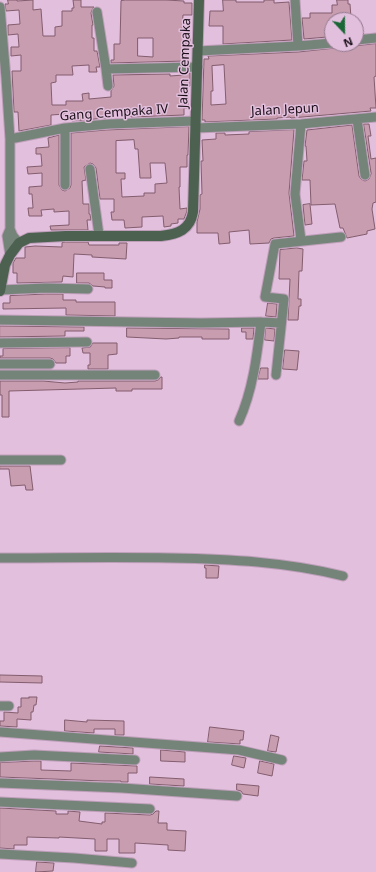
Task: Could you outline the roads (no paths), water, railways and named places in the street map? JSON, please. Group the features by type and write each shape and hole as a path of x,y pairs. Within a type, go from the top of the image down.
{"street":[{"name":"Jalan Cempaka","path":"99,235 162,236 179,232 190,224 193,212 199,0"},
{"path":"296,0 298,46"},
{"path":"0,7 3,78 10,139 10,229 13,236 20,243"},
{"path":"97,12 108,86"},
{"path":"364,39 376,38"},
{"path":"198,51 324,44"},
{"path":"106,69 198,67"},
{"name":"Jalan Jepun","path":"196,124 301,124 376,117"},
{"path":"357,119 365,175"},
{"name":"Gang Cempaka IV","path":"10,139 65,128 109,124 196,124"},
{"path":"301,124 295,194 301,240"},
{"path":"65,128 65,185"},
{"path":"88,289 46,288 0,291 3,263 20,243 29,238 37,237 99,235 90,169"},
{"path":"10,229 6,236 10,255"},
{"path":"276,375 284,299 265,297 275,244 301,240 341,237"},
{"path":"0,320 281,323"},
{"path":"239,421 245,408 251,387 261,322"},
{"path":"0,343 87,342"},
{"path":"0,364 50,364"},
{"path":"0,375 155,376"},
{"path":"0,460 61,460"},
{"path":"0,558 213,559 270,563 316,569 343,576"},
{"path":"0,732 239,750 282,760"},
{"path":"0,756 34,755 135,760"},
{"path":"0,783 122,788 237,796"},
{"path":"0,802 150,809"},
{"path":"0,854 132,863"}]}
